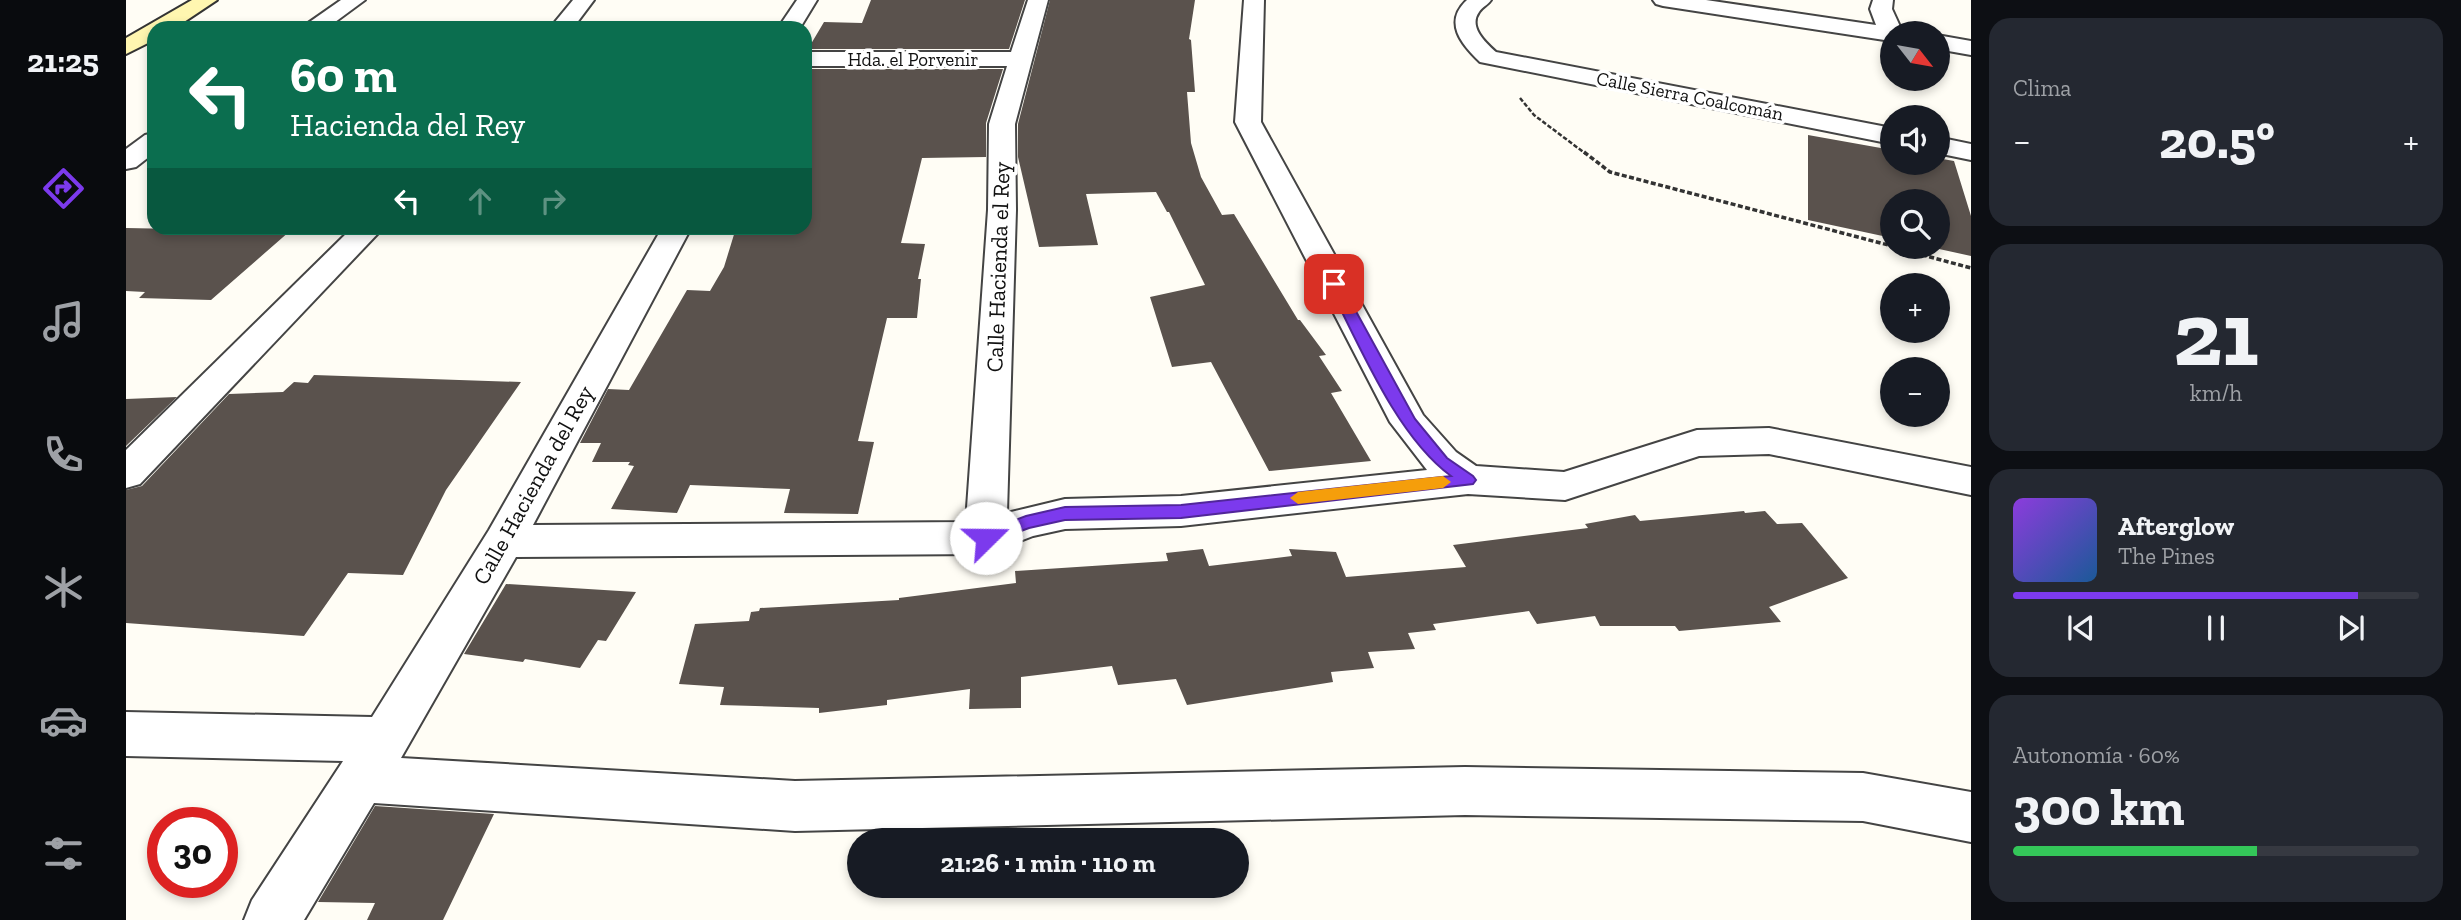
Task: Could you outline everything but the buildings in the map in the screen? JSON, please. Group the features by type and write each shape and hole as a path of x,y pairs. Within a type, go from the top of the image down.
{"street":[{"path":"171,21 207,0"},
{"path":"323,21 355,0"},
{"path":"567,21 584,0"},
{"path":"794,21 807,0"},
{"name":"Calle Hacienda el Rey","path":"986,538 1002,224 1002,124 1038,0"},
{"path":"1254,0 1248,122 1409,422 1442,462 1468,480"},
{"path":"1481,0 1471,6 1465,22 1468,39 1488,57"},
{"path":"1663,0 1880,32"},
{"path":"1883,0 1881,9 1886,21"},
{"path":"1950,44 1971,48"},
{"name":"Calle Sierra Coalcomán","path":"1488,57 1880,134"},
{"name":"Hda. el Porvenir","path":"812,59 1020,60"},
{"path":"126,161 147,146"},
{"path":"1950,148 1971,152"},
{"path":"126,474 361,235"},
{"name":"Calle Hacienda del Rey","path":"272,920 504,541 672,235"},
{"path":"504,541 986,538 1026,522 1065,514 1181,511 1468,480 1565,486 1697,443 1769,441 1971,481"},
{"path":"126,734 795,806 1465,791 1863,797 1971,817"}],"path":[{"path":"1488,57 1534,116 1610,172 1880,244"},
{"path":"1938,259 1971,268"}],"slow traffic":[{"path":"1298,498 1443,482"}],"route":[{"path":"986,538 1026,522 1065,514 1181,511 1468,480 1442,462 1409,422 1334,284"}]}
